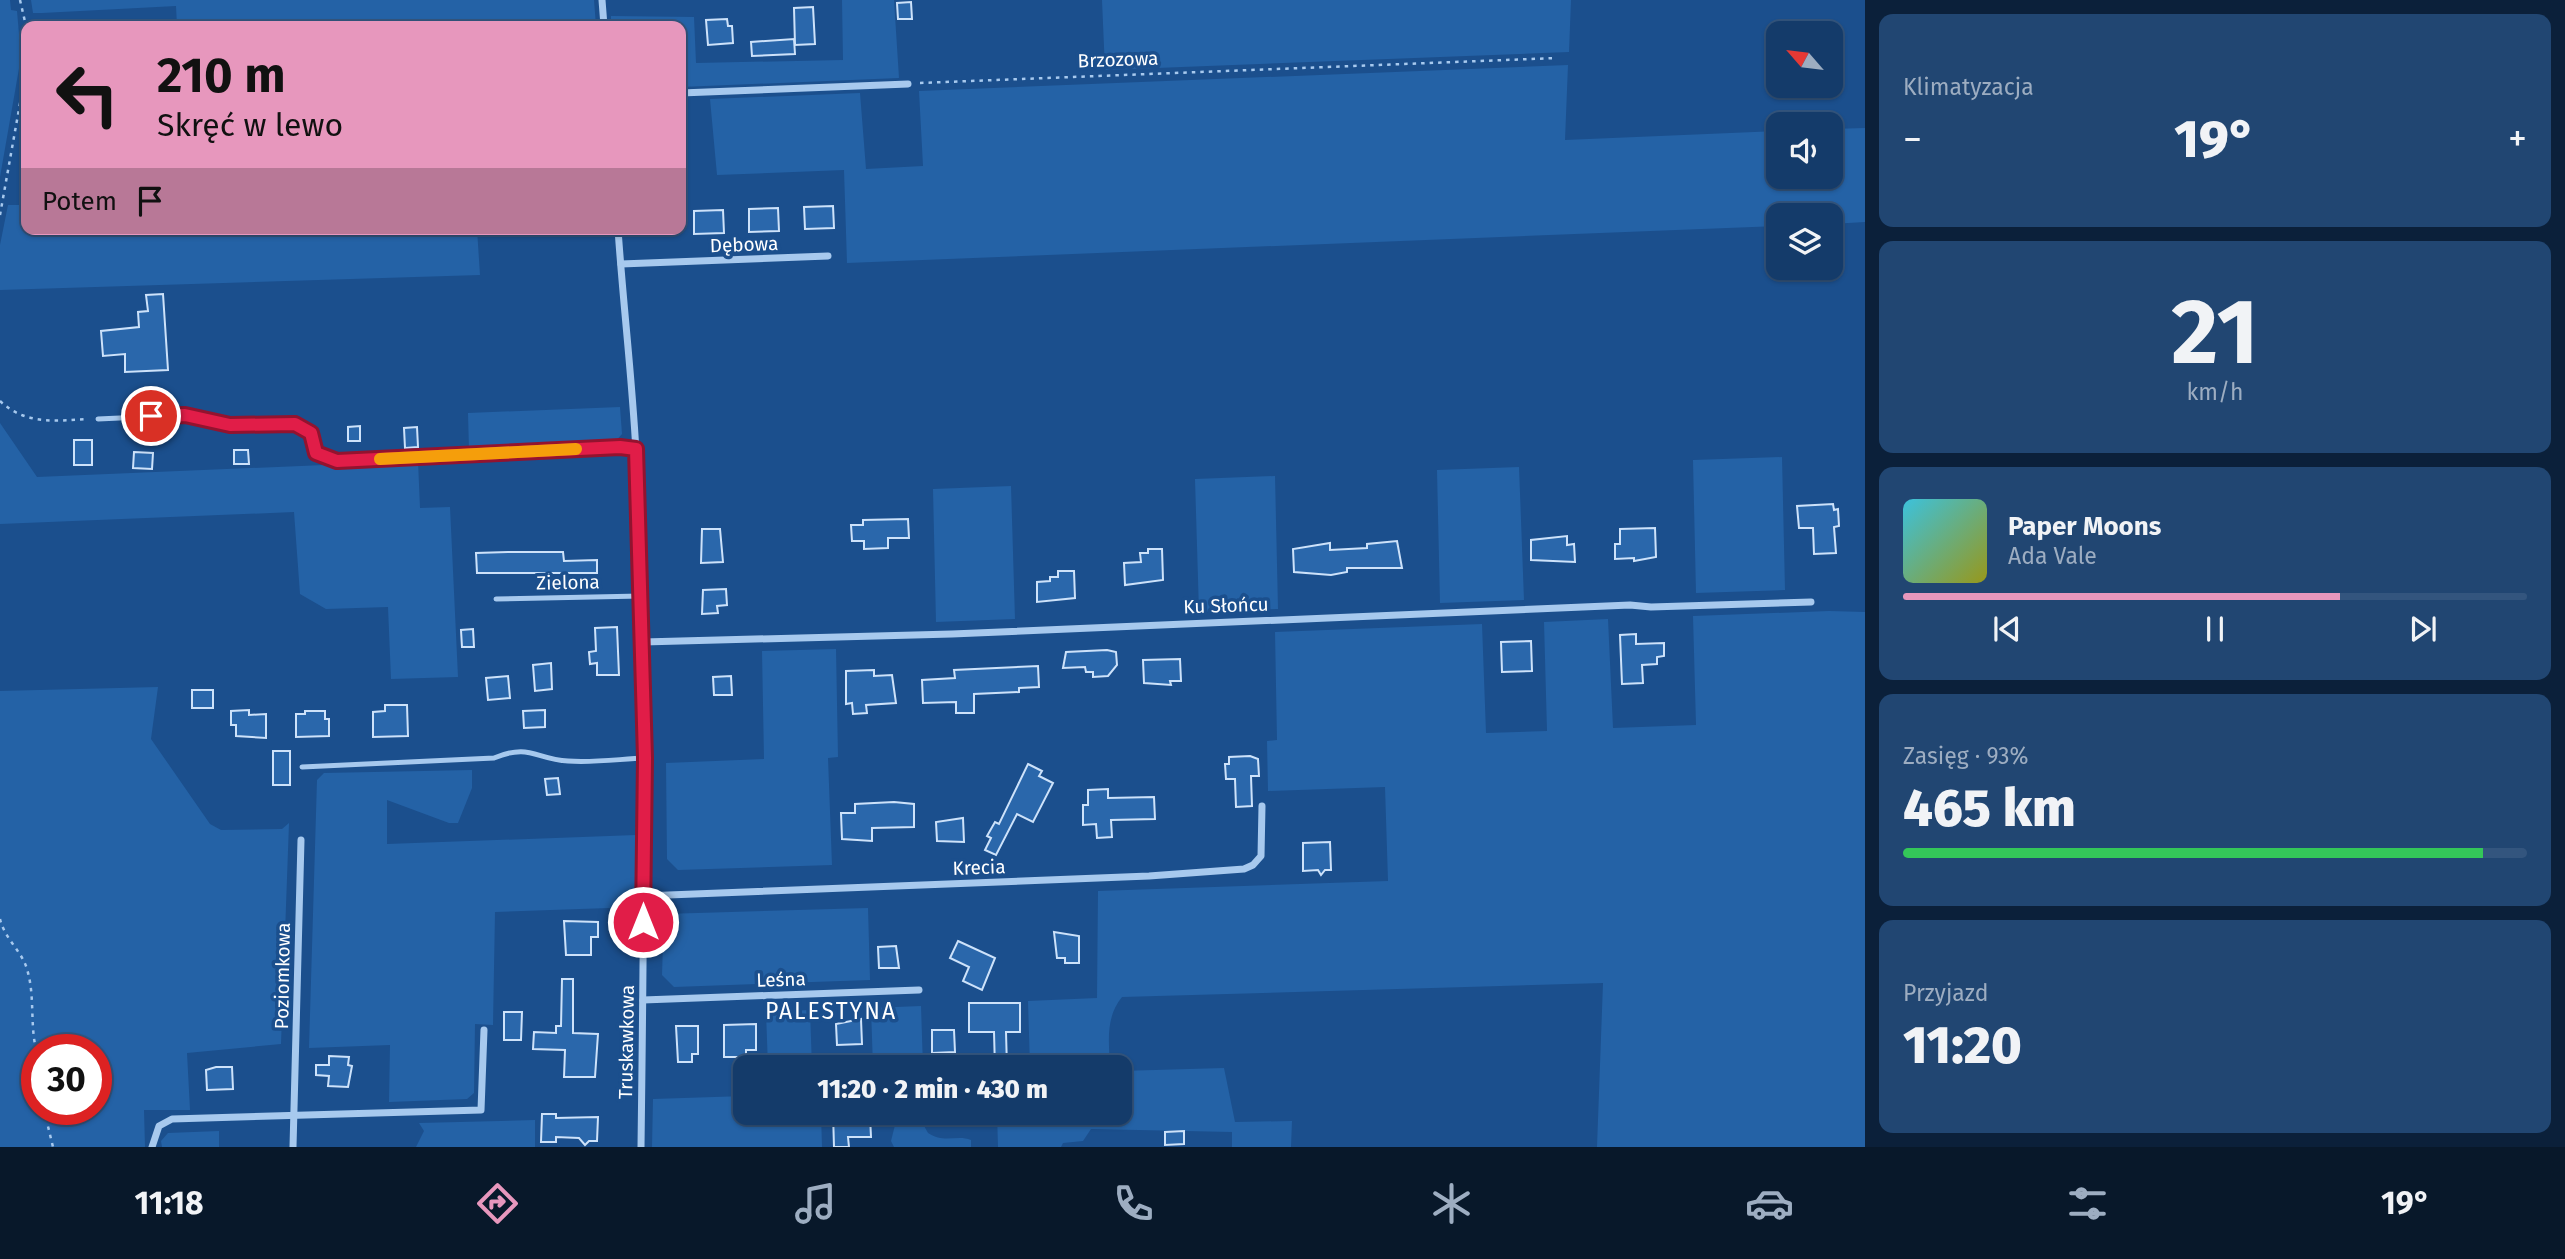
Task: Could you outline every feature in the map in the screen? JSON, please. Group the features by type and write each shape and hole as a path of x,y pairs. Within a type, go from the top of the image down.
{"street":[{"path":"602,0 604,21"},
{"path":"686,93 908,84"},
{"name":"Truskawkowa","path":"619,235 636,449 643,642 645,758 641,1147"},
{"name":"Dębowa","path":"621,264 828,256"},
{"name":"Ku Słońcu","path":"643,642 952,634 1630,605 1811,602"},
{"name":"Krecia","path":"643,896 1149,876 1244,869 1253,865 1261,856 1262,806"},
{"name":"Poziomkowa","path":"293,1147 300,840"},
{"name":"Leśna","path":"643,1000 919,990"},
{"path":"152,1147 159,1126 172,1119 294,1113 481,1110 484,1030"}],"lane":[{"path":"98,419 185,415 230,425 295,424 311,433 316,453 337,461 620,447 636,449"},
{"name":"Zielona","path":"496,599 641,596"},
{"path":"302,767 494,758 517,751 531,751 569,761 645,758"}],"path":[{"path":"20,0 25,21"},
{"name":"Brzozowa","path":"908,84 1557,58"},
{"path":"0,215 21,98"},
{"path":"0,401 15,412 38,420 98,419"},
{"path":"0,919 13,948 25,964 33,1001 36,1034"},
{"path":"47,1125 52,1147"}],"shaded area":[{"path":"0,0 10,0 11,10 17,11 21,57 0,177"},
{"path":"31,0 594,0 596,21 177,21 176,6 33,13"},
{"path":"842,0 894,0 899,78 686,87 686,21 611,21 611,16 694,17 696,63 843,60"},
{"path":"1102,0 1571,0 1569,52 1105,70"},
{"path":"1568,65 1565,140 1766,132 1766,189 1843,189 1843,129 1865,128 1865,222 1843,223 1843,203 1766,203 1766,226 847,263 844,170 717,175 710,99 860,93 866,169 923,166 919,91"},
{"path":"8,205 21,205 21,235 477,235 480,275 0,290 0,245"},
{"path":"620,407 622,434 614,443 469,450 468,413"},
{"path":"0,423 37,477 418,461 420,508 450,507 458,677 391,679 388,607 326,609 300,594 294,512 0,524"},
{"path":"1782,457 1785,590 1696,593 1693,460"},
{"path":"1519,467 1524,600 1440,603 1437,470"},
{"path":"1275,476 1278,609 1199,612 1195,479"},
{"path":"1011,486 1015,619 936,622 933,489"},
{"path":"1865,612 1865,1147 1597,1147 1603,983 1122,997 1110,1022 1110,1055 1030,1055 1028,1001 1097,998 1098,891 1388,881 1385,787 1268,791 1267,741 1277,740 1275,632 1482,624 1486,733 1547,731 1544,622 1608,619 1613,728 1696,725 1693,616"},
{"path":"836,649 838,757 828,758 832,865 678,870 667,859 666,763 764,759 762,651"},
{"path":"158,687 151,739 210,824 221,830 282,829 289,823 281,1044 187,1053 190,1110 144,1110 145,1147 0,1147 0,691"},
{"path":"472,770 472,788 458,823 449,823 387,800 387,844 636,835 637,907 495,912 493,1025 475,1024 474,1093 467,1099 389,1102 390,1045 309,1048 317,780 324,773"},
{"path":"868,908 870,980 674,987 662,975 664,914"},
{"path":"921,1006 923,1055 873,1055 871,1008"},
{"path":"810,1010 812,1055 768,1055 766,1012"},
{"path":"1224,1068 1235,1122 1292,1121 1291,1147 1232,1147 1232,1132 1091,1129 1083,1141 1063,1143 1061,1147 998,1147 997,1125 1132,1125 1132,1071"},
{"path":"733,1096 733,1125 821,1125 822,1147 652,1147 653,1099"},
{"path":"535,1120 535,1147 416,1147 424,1131 419,1123"},
{"path":"895,1125 924,1125 928,1133 940,1138 971,1140 971,1147 894,1147 891,1141"},
{"path":"219,1131 219,1147 162,1147 161,1141 168,1133"}],"building":[{"path":"911,2 912,19 898,19 897,3"},
{"path":"813,7 815,44 795,45 794,8"},
{"path":"727,19 728,26 732,26 733,43 708,45 706,20"},
{"path":"794,39 795,54 752,56 751,42"},
{"path":"833,206 834,228 805,229 804,207"},
{"path":"778,208 779,231 749,232 749,209"},
{"path":"723,210 724,233 694,234 694,211"},
{"path":"163,294 168,370 125,372 125,354 103,356 101,331 139,327 138,312 148,311 146,295"},
{"path":"360,426 360,441 348,441 348,427"},
{"path":"417,427 418,447 405,448 404,428"},
{"path":"74,440 92,440 92,465 74,465"},
{"path":"234,450 248,450 249,464 234,464"},
{"path":"134,452 153,453 152,469 133,468"},
{"path":"1833,504 1834,510 1838,509 1839,526 1834,527 1836,553 1814,554 1813,528 1799,528 1797,506"},
{"path":"908,519 909,538 888,538 888,548 864,549 864,541 852,541 851,525 863,525 863,520"},
{"path":"1655,528 1656,557 1634,561 1634,558 1615,559 1615,544 1620,544 1620,529"},
{"path":"702,529 720,529 723,562 701,563"},
{"path":"1567,536 1567,545 1574,544 1575,562 1531,560 1531,540"},
{"path":"1397,541 1402,568 1347,568 1347,572 1331,575 1294,572 1293,549 1330,543 1330,550 1367,548 1367,544"},
{"path":"1148,549 1162,549 1163,580 1125,585 1124,563 1141,562 1140,553 1148,553"},
{"path":"563,552 564,561 597,560 597,573 477,573 476,553"},
{"path":"1058,571 1074,571 1075,598 1037,602 1037,582 1058,577"},
{"path":"726,589 727,605 717,606 718,613 702,614 703,590"},
{"path":"617,627 619,675 597,675 597,663 590,664 589,652 596,651 595,628"},
{"path":"473,629 474,647 462,647 461,630"},
{"path":"1636,634 1636,644 1664,643 1664,656 1657,657 1657,664 1642,665 1643,683 1622,684 1620,635"},
{"path":"1531,641 1532,671 1502,672 1501,642"},
{"path":"1066,652 1116,652 1117,665 1108,676 1093,677 1093,672 1086,672 1085,667 1063,668"},
{"path":"1180,659 1181,681 1170,681 1171,685 1144,683 1143,660"},
{"path":"551,663 552,689 535,691 533,665"},
{"path":"1038,666 1039,687 1019,688 1019,692 974,694 974,713 956,713 956,702 923,703 922,680 955,678 954,670"},
{"path":"874,670 874,676 892,675 896,703 866,705 867,713 853,714 852,703 846,704 846,671"},
{"path":"508,676 510,698 488,700 486,678"},
{"path":"731,676 732,695 714,695 713,677"},
{"path":"192,690 213,690 213,708 192,708"},
{"path":"385,705 407,705 408,736 373,737 373,712 385,711"},
{"path":"249,710 249,715 266,714 266,738 236,736 236,725 231,725 231,711"},
{"path":"545,710 545,727 524,728 523,711"},
{"path":"305,711 325,711 325,719 329,719 329,736 296,737 296,714 305,714"},
{"path":"273,751 290,751 290,785 273,785"},
{"path":"1250,756 1258,759 1259,776 1251,776 1252,806 1236,807 1235,779 1226,779 1225,764 1229,764 1229,757"},
{"path":"1028,764 1042,771 1039,776 1053,783 1033,822 1017,814 996,855 985,850 991,838 987,836 995,822 999,824"},
{"path":"558,778 560,794 547,795 545,779"},
{"path":"1108,789 1108,798 1154,797 1155,819 1111,820 1112,837 1097,838 1096,824 1083,825 1083,805 1088,805 1088,790"},
{"path":"855,804 914,804 914,827 872,828 872,841 842,839 841,813 855,813"},
{"path":"963,818 964,842 937,841 936,822"},
{"path":"1330,842 1331,870 1325,870 1321,875 1318,870 1303,871 1303,843"},
{"path":"564,921 598,922 598,937 591,937 591,955 566,955"},
{"path":"1054,932 1079,936 1079,963 1065,963 1065,958 1057,958"},
{"path":"958,941 995,958 982,990 963,981 969,967 950,958"},
{"path":"896,946 899,968 879,968 878,947"},
{"path":"562,979 573,979 573,1033 598,1034 595,1077 564,1077 565,1050 533,1049 534,1032 556,1033 556,1026 561,1026"},
{"path":"969,1003 1020,1003 1020,1032 1006,1032 1007,1055 995,1055 994,1032 969,1032"},
{"path":"504,1012 522,1012 521,1040 504,1040"},
{"path":"861,1019 862,1044 837,1045 836,1024"},
{"path":"756,1024 756,1050 746,1050 746,1055 724,1057 724,1025"},
{"path":"676,1026 698,1026 698,1054 692,1054 692,1062 678,1062"},
{"path":"932,1030 954,1030 955,1052 932,1053"},
{"path":"329,1056 349,1057 348,1065 352,1066 348,1087 328,1086 329,1076 316,1075 316,1065 329,1065"},
{"path":"232,1067 233,1089 207,1090 206,1070"},
{"path":"542,1114 556,1114 556,1118 598,1117 597,1141 589,1141 585,1145 579,1138 556,1137 556,1142 541,1142"},
{"path":"833,1125 870,1125 871,1137 848,1137 849,1147 834,1147"},
{"path":"1184,1131 1184,1144 1165,1145 1165,1132"}],"slow traffic":[{"path":"380,459 576,449"}],"district":[{"name":"PALESTYNA","path":"831,1011"}],"route":[{"path":"151,416 185,415 230,425 295,424 306,427 311,433 316,453 325,459 337,461 620,447 636,449 645,758 643,922"}]}
